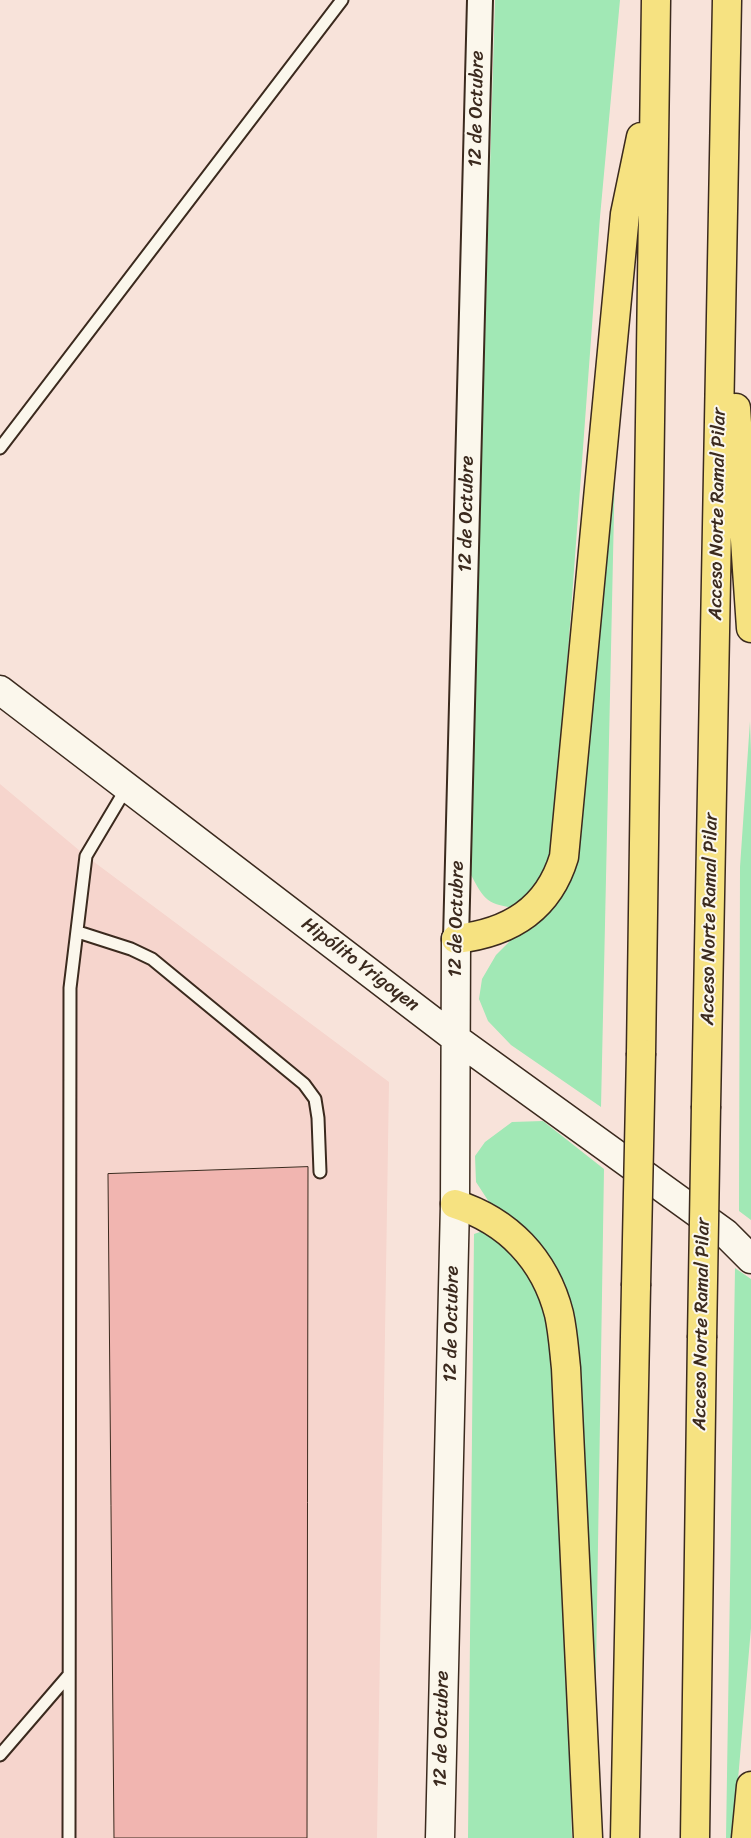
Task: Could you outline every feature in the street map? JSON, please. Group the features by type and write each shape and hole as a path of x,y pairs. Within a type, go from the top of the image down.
{"highway":[{"path":"625,1838 641,1053 656,0"},
{"name":"Acceso Norte Ramal Pilar","path":"695,1838 706,1106 728,0"},
{"path":"456,939 490,932 528,914 553,886 564,857 625,214 655,72"},
{"path":"724,231 751,628"},
{"path":"455,1204 489,1218 509,1232 532,1256 548,1284 562,1327 567,1378 588,1838"},
{"path":"746,1838 751,1786"}],"street":[{"name":"12 de Octubre","path":"440,1838 455,1204 456,939 480,0"},
{"name":"Hipólito Yrigoyen","path":"0,690 455,1038 725,1233 751,1259"},
{"name":"Hipólito Yrigoyen","path":"725,1233 751,1244"}],"lane":[{"path":"0,448 342,0"},
{"path":"69,1838 70,988 86,856 127,787"},
{"path":"78,932 131,949 152,959 304,1084 315,1099 318,1118 320,1172"},
{"path":"0,1755 68,1676"}],"shaded area":[{"path":"0,784 86,856 389,1082 377,1838 0,1838"}],"green space":[{"path":"495,0 620,0 600,217 554,842 548,876 515,908 497,904 486,898 469,871"},
{"path":"615,466 601,1107 511,1045 488,1021 479,999 482,979 496,955 521,930 560,897 606,494"},
{"path":"750,721 751,1220 739,1211 740,867"},
{"path":"543,1121 604,1169 595,1733 573,1340 538,1248 489,1202 476,1182 475,1156 485,1142 512,1122"},
{"path":"492,1228 535,1282 549,1320 557,1424 572,1838 468,1838 474,1234"},
{"path":"735,1268 751,1279 751,1628 733,1838 726,1838"}],"building":[{"path":"308,1167 307,1838 114,1838 108,1174"}]}
